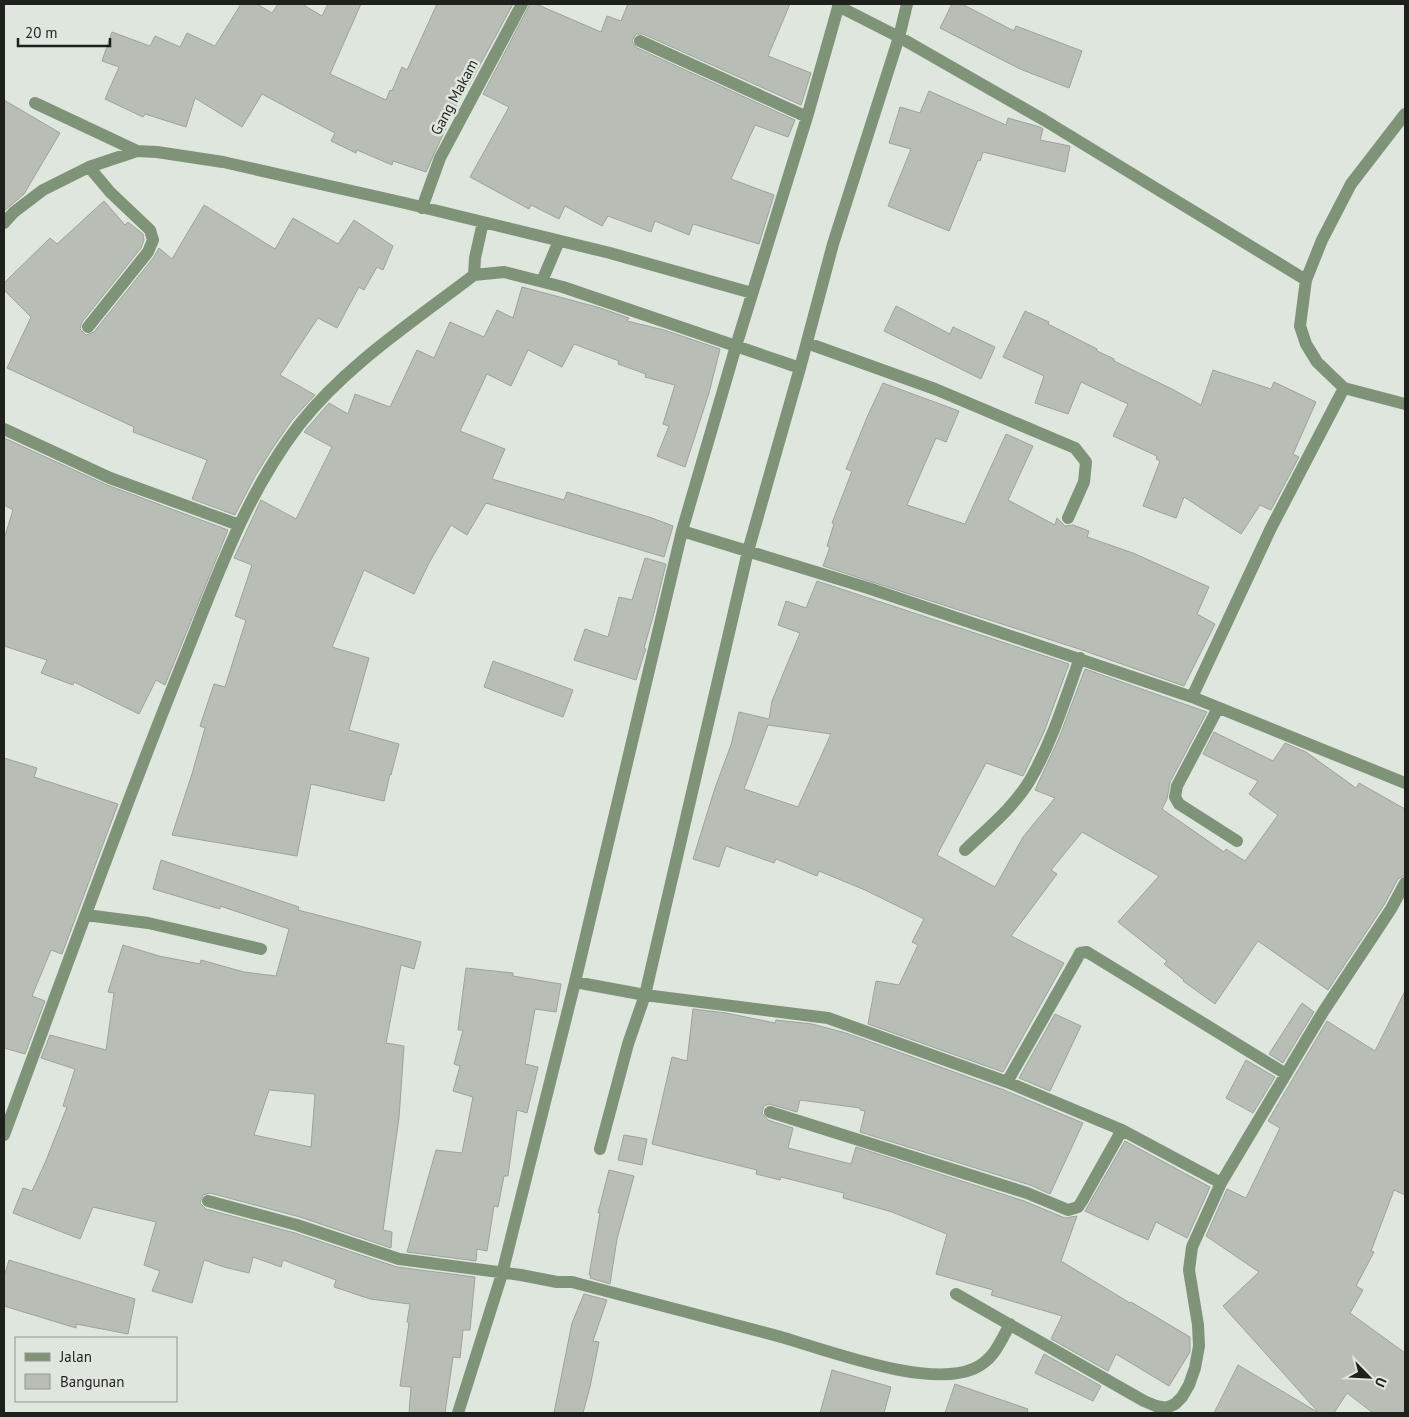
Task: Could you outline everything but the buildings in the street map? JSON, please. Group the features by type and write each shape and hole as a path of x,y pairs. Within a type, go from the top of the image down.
{"street":[{"name":"Gang Makam","path":"422,208 440,158 522,4"},
{"path":"600,1149 641,994 748,551 833,244 894,34 908,4"},
{"path":"458,1413 502,1274 687,533 736,346 807,117 838,5 894,34 1044,120 1306,280"},
{"path":"640,41 807,117"},
{"path":"35,103 137,151 157,152 223,162 422,208 556,246 610,253 752,293"},
{"path":"1405,114 1351,184 1322,240 1306,280 1300,326 1306,344 1317,362 1344,388 1405,404"},
{"path":"4,223 14,212 43,190 93,172 137,151"},
{"path":"88,327 148,252 153,240 150,230 110,192 93,172"},
{"path":"474,275 474,258 483,226"},
{"path":"543,278 556,246"},
{"path":"4,1135 147,751 239,525 264,475 300,424 344,377 387,341 474,275 504,272 543,278 800,368"},
{"path":"807,343 935,389 1075,448 1086,462 1084,482 1068,518"},
{"path":"1192,696 1272,528 1344,388"},
{"path":"4,429 110,478 239,525"},
{"path":"687,533 868,588 1192,696 1405,783"},
{"path":"965,850 1006,811 1030,781 1053,730 1080,658"},
{"path":"1218,708 1177,786 1175,797 1179,804 1237,841"},
{"path":"956,1294 1144,1401 1166,1408 1176,1404 1189,1385 1195,1368 1198,1346 1198,1325 1189,1270 1192,1246 1221,1183 1323,1012 1391,909 1405,884"},
{"path":"86,915 148,923 261,949"},
{"path":"1007,1082 1080,953 1087,952 1286,1074"},
{"path":"575,982 641,994 828,1018 1007,1082 1122,1130 1221,1183"},
{"path":"770,1112 1026,1193 1068,1210 1078,1207 1122,1130"},
{"path":"208,1201 297,1225 399,1259 557,1282 572,1282 870,1363 912,1372 952,1374 972,1370 988,1361 996,1351 1010,1324"}]}
